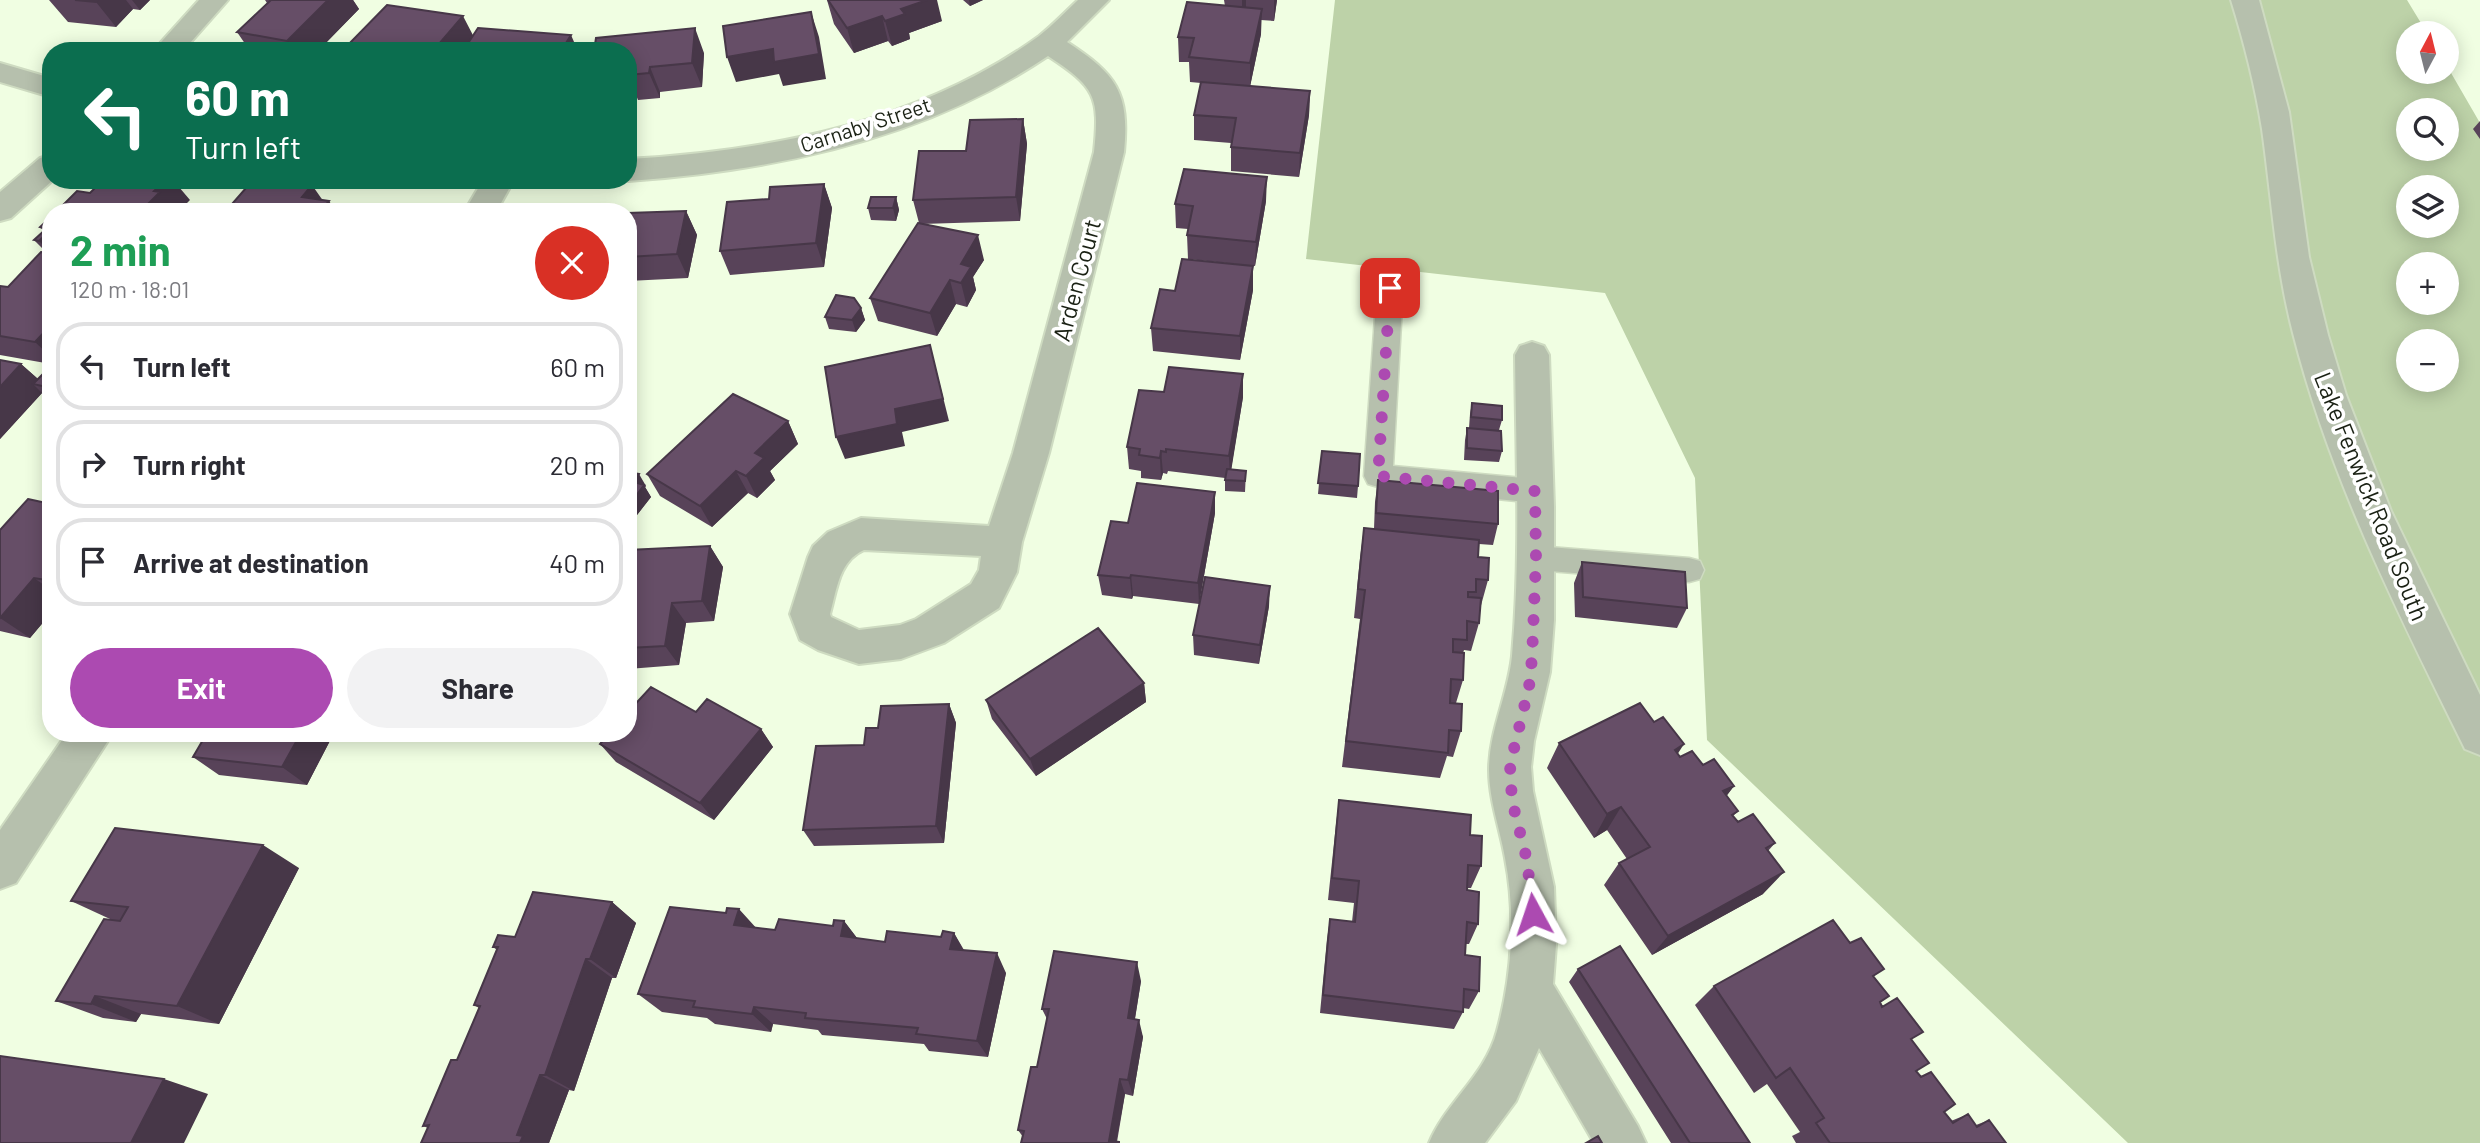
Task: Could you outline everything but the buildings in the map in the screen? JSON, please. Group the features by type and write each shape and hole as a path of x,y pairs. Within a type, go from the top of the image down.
{"street":[{"path":"175,42 214,0"},
{"name":"Carnaby Street","path":"637,169 719,163 828,141 916,111 984,82 1048,43 1095,0"},
{"name":"Lake Fenwick Road South","path":"2245,0 2263,58 2277,127 2295,273 2316,356 2345,440 2384,538 2432,644 2480,736"},
{"name":"Arden Court","path":"1003,542 861,534 841,543 827,557 810,614 814,628 832,638 859,647 901,642 930,631 985,596 998,572 1003,542 1035,440 1109,152 1114,121 1111,99 1094,74 1048,43"},
{"path":"0,72 42,85"},
{"path":"0,210 42,173"},
{"path":"1454,1143 1499,1083 1514,1046 1530,989 1534,935 1532,893 1527,860 1512,801 1510,765 1529,687 1536,558 1532,355"},
{"path":"0,868 63,771 85,742"},
{"path":"1530,989 1621,1143"}],"lane":[{"path":"1390,288 1378,476 1535,491"},
{"path":"1536,558 1689,570"}],"green space":[{"path":"1335,0 2407,0 2420,21 2396,21 2396,84 2457,84 2480,123 2480,1143 2128,1143 1707,740 1695,478 1605,293 1306,259"}],"route":[{"path":"1390,288 1378,476 1535,491 1536,558 1532,658 1529,687 1510,765 1512,801 1527,860 1533,914"}]}
